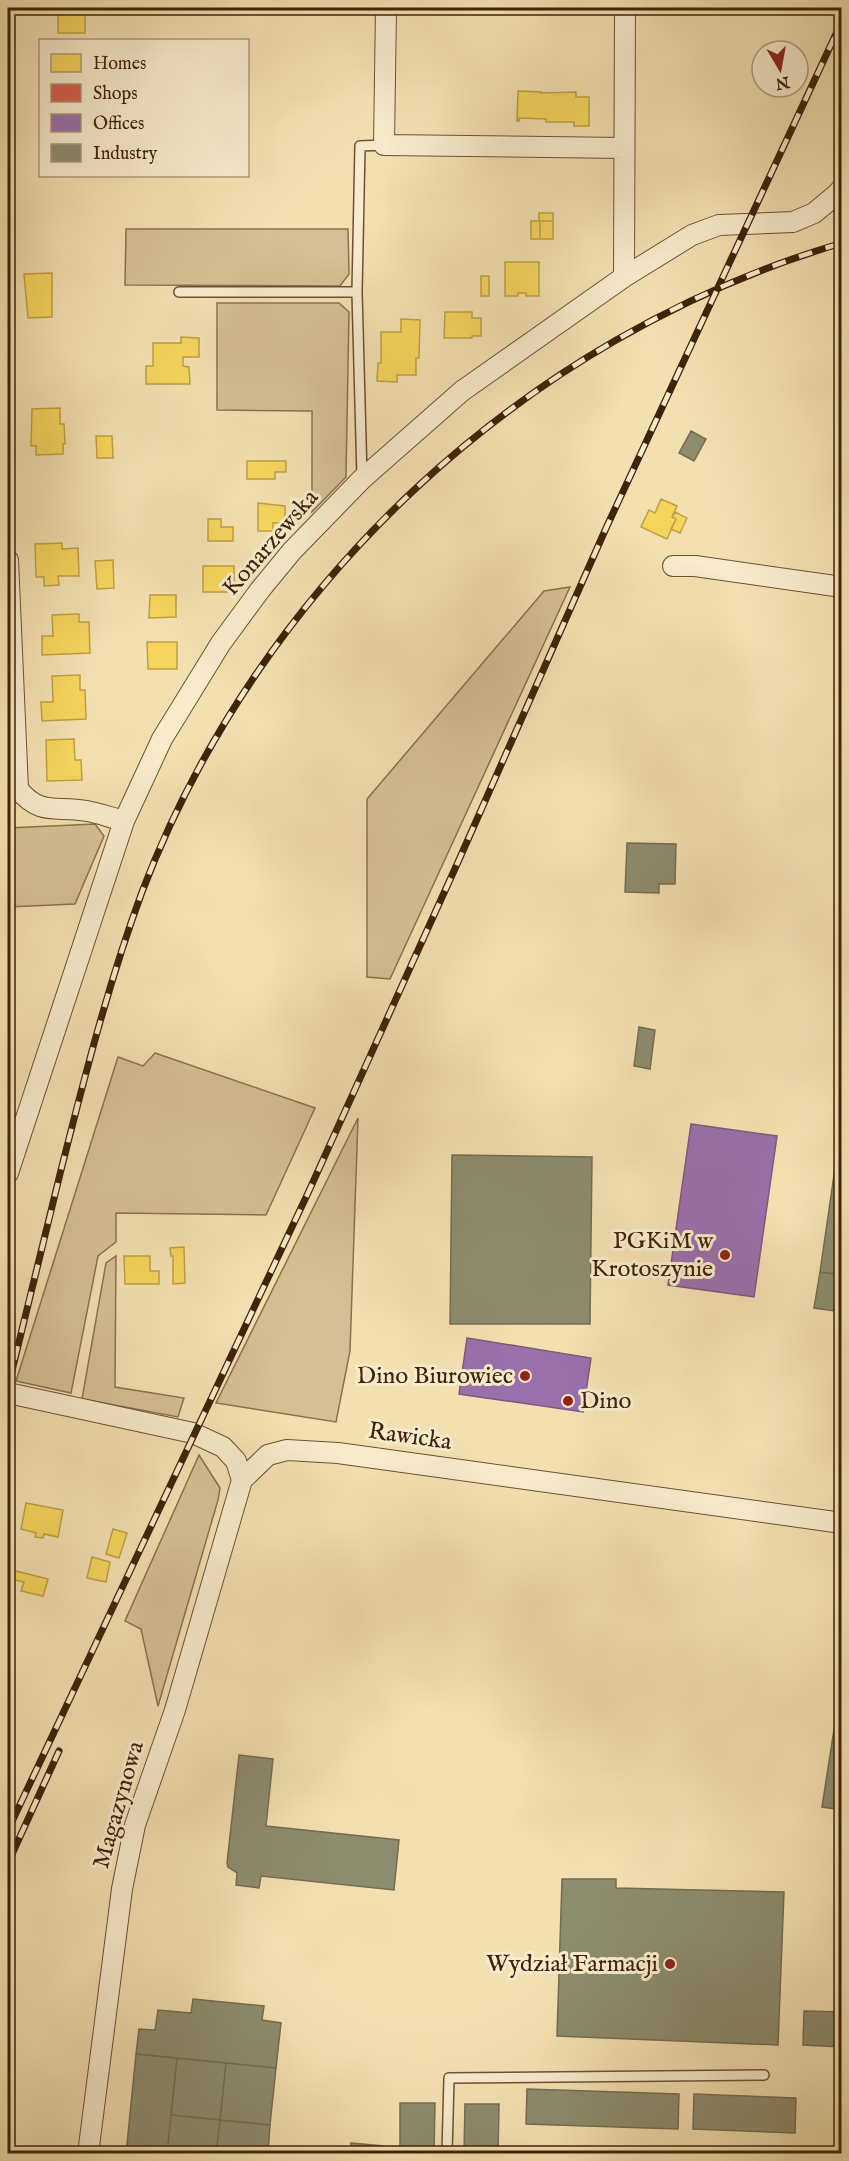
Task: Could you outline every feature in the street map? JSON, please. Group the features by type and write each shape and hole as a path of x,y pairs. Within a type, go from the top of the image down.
{"street":[{"path":"386,8 384,145 624,148"},
{"path":"624,8 624,277"},
{"name":"Konarzewska","path":"8,1173 124,821 162,740 221,643 292,551 362,479 462,391 624,277 692,235 719,225 793,222 814,213 842,188"},
{"path":"8,560 18,789 15,796 45,808 87,810 124,821"},
{"path":"673,566 695,566 842,587"},
{"path":"8,1393 194,1433 223,1447 236,1461 242,1480"},
{"name":"Rawicka","path":"242,1480 268,1455 287,1450 338,1453 842,1523"},
{"name":"Magazynowa","path":"88,2154 122,1889 135,1825 175,1710 242,1480"}],"lane":[{"path":"362,479 357,292 360,146 384,145"},
{"path":"178,292 357,292"},
{"path":"447,2154 449,2078 764,2076"}],"shaded area":[{"path":"126,229 348,229 349,274 340,286 125,285"},
{"path":"217,303 339,303 349,312 346,477 312,512 312,411 217,410"},
{"path":"570,587 390,979 367,977 367,799 544,591"},
{"path":"95,824 104,836 75,904 8,907 8,828"},
{"path":"155,1053 315,1108 266,1215 116,1213 116,1242 98,1256 71,1393 16,1381 118,1057 143,1066"},
{"path":"358,1118 350,1351 336,1422 216,1403"},
{"path":"116,1256 115,1387 184,1398 178,1417 82,1399 106,1263"},
{"path":"199,1455 220,1488 158,1706 141,1629 125,1621"}],"building: Homes":[{"path":"58,8 85,8 85,33 58,33"},
{"path":"518,91 576,92 576,97 589,97 589,126 574,126 574,122 546,122 546,119 519,118 517,121"},
{"path":"539,213 553,213 553,221 539,221"},
{"path":"531,221 540,221 540,239 531,239"},
{"path":"540,221 553,221 553,239 540,239"},
{"path":"505,262 539,262 539,296 526,296 526,293 518,293 518,296 505,296"},
{"path":"52,273 52,317 28,318 24,274"},
{"path":"481,276 489,276 489,296 481,296"},
{"path":"445,312 472,312 472,318 481,318 481,336 444,338"},
{"path":"401,319 420,320 416,375 397,375 397,382 377,381 378,363 381,363 381,332 401,332"},
{"path":"181,337 199,338 199,357 183,357 183,366 189,367 190,384 146,384 146,366 153,366 153,343 181,343"},
{"path":"60,408 60,424 64,424 63,454 36,455 36,446 31,446 32,409"},
{"path":"96,436 112,436 113,458 97,458"},
{"path":"247,461 286,461 286,472 275,472 275,479 247,479"},
{"path":"661,499 677,506 672,517 676,519 667,539 641,527 649,510 655,513"},
{"path":"258,503 285,506 285,523 273,523 273,531 258,531"},
{"path":"675,512 687,518 680,533 671,529 676,519 672,517"},
{"path":"208,519 221,519 221,527 233,527 233,541 208,541"},
{"path":"62,543 62,549 78,548 79,576 58,576 59,585 44,586 44,577 36,577 35,544"},
{"path":"113,560 114,588 97,589 95,561"},
{"path":"203,566 234,566 234,592 203,592"},
{"path":"150,595 176,595 176,617 149,618"},
{"path":"79,614 79,622 89,622 90,653 42,655 42,636 53,636 52,615"},
{"path":"147,642 177,642 177,669 148,669"},
{"path":"80,675 80,690 85,690 86,719 42,721 41,702 53,702 52,676"},
{"path":"74,739 75,760 81,760 82,780 47,781 46,740"},
{"path":"8,1017 11,1017 11,1046 8,1046"},
{"path":"184,1247 185,1283 173,1284 173,1256 171,1256 170,1248"},
{"path":"124,1256 150,1256 150,1271 159,1271 159,1284 125,1284"},
{"path":"26,1503 63,1510 58,1537 44,1534 43,1538 35,1537 36,1533 21,1529"},
{"path":"113,1529 127,1533 119,1558 106,1554"},
{"path":"92,1557 110,1562 106,1582 87,1578"},
{"path":"12,1570 48,1579 43,1596 21,1591 24,1582 10,1579"}],"building: Shops":[{"path":"523,2151 579,2151 579,2154 523,2154"}],"building: Offices":[{"path":"691,1124 777,1136 754,1297 668,1285"},
{"name":"Dino Biurowiec","path":"467,1338 591,1358 583,1412 459,1394"}],"building: Industry":[{"path":"691,431 706,439 694,461 679,453"},
{"path":"627,843 676,844 675,884 659,884 659,893 625,892"},
{"path":"639,1027 655,1030 650,1069 634,1066"},
{"path":"840,1140 842,1140 842,1177 834,1175"},
{"path":"452,1155 592,1157 590,1324 450,1324"},
{"path":"834,1175 842,1177 842,1275 820,1272"},
{"path":"820,1272 842,1275 842,1312 814,1308"},
{"path":"842,1678 842,1810 822,1807"},
{"path":"239,1755 273,1759 266,1826 399,1840 394,1890 261,1876 259,1888 236,1885 237,1873 228,1867 227,1863"},
{"name":"Wydział Farmacji","path":"562,1879 616,1879 616,1888 784,1892 778,2045 557,2036"},
{"path":"193,1999 264,2006 262,2020 281,2023 276,2068 136,2054 139,2029 155,2030 158,2010 191,2013"},
{"path":"804,2011 842,2012 842,2047 803,2045"},
{"path":"136,2054 177,2058 167,2154 126,2154"},
{"path":"177,2058 226,2063 220,2120 171,2115"},
{"path":"226,2063 276,2068 270,2125 220,2120"},
{"path":"527,2089 679,2094 678,2129 526,2124"},
{"path":"694,2094 796,2098 795,2133 693,2129"},
{"path":"400,2103 435,2103 434,2154 400,2154"},
{"path":"465,2104 499,2104 498,2154 464,2154"},
{"path":"171,2115 220,2120 216,2154 167,2154"},
{"path":"220,2120 270,2125 268,2154 216,2154"},
{"path":"351,2143 384,2146 384,2154 350,2154"}],"railway":[{"path":"8,1830 308,1193 607,526 842,21"},
{"path":"8,1387 88,1067 107,997 142,892 193,779 256,674 332,576 417,487 512,408 616,340 726,285 842,243"},
{"path":"8,1863 59,1751"}],"place":[{"name":"PGKiM w Krotoszynie","path":"725,1255"},
{"name":"Dino Biurowiec","path":"525,1376"},
{"name":"Dino","path":"568,1401"},
{"name":"Wydział Farmacji","path":"670,1964"}]}
